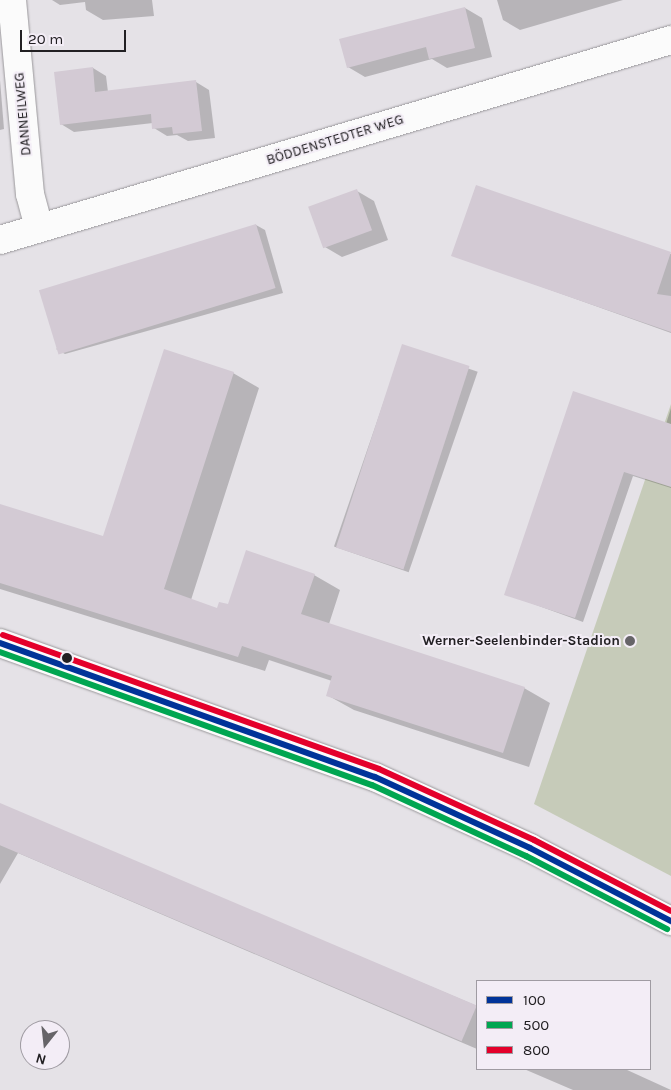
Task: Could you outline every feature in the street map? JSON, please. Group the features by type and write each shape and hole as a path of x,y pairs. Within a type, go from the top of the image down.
{"street":[{"name":"DANNEILWEG","path":"12,0 30,194 39,228"},
{"name":"BÖDDENSTEDTER WEG","path":"0,240 671,40"},
{"path":"0,643 376,777 530,848 671,921"}],"green space":[{"name":"Werner-Seelenbinder-Stadion","path":"671,404 671,876 534,804"}],"building":[{"path":"465,7 475,48 429,59 426,47 347,68 339,39"},
{"path":"93,67 95,92 196,80 202,131 173,134 172,127 152,129 151,114 60,125 54,72"},
{"path":"476,185 671,252 657,294 671,296 671,332 451,256"},
{"path":"357,189 372,230 323,248 308,207"},
{"path":"256,224 276,288 59,354 39,290"},
{"path":"402,344 470,366 403,569 336,548"},
{"path":"164,349 234,372 164,589 217,608 219,602 228,604 246,550 315,574 301,614 525,687 503,753 326,696 332,676 242,646 238,657 0,583 0,504 103,536"},
{"path":"573,391 671,424 671,487 624,472 575,618 504,595"},
{"path":"0,803 476,1005 462,1041 0,845"}],"transit line":[{"name":"800","path":"3,635 379,769 534,840 671,911"},
{"name":"100","path":"0,643 375,777 530,848 671,921"},
{"name":"500","path":"0,652 372,785 526,856 667,929"}],"place":[{"name":"Werner-Seelenbinder-Stadion","path":"630,641"}]}
